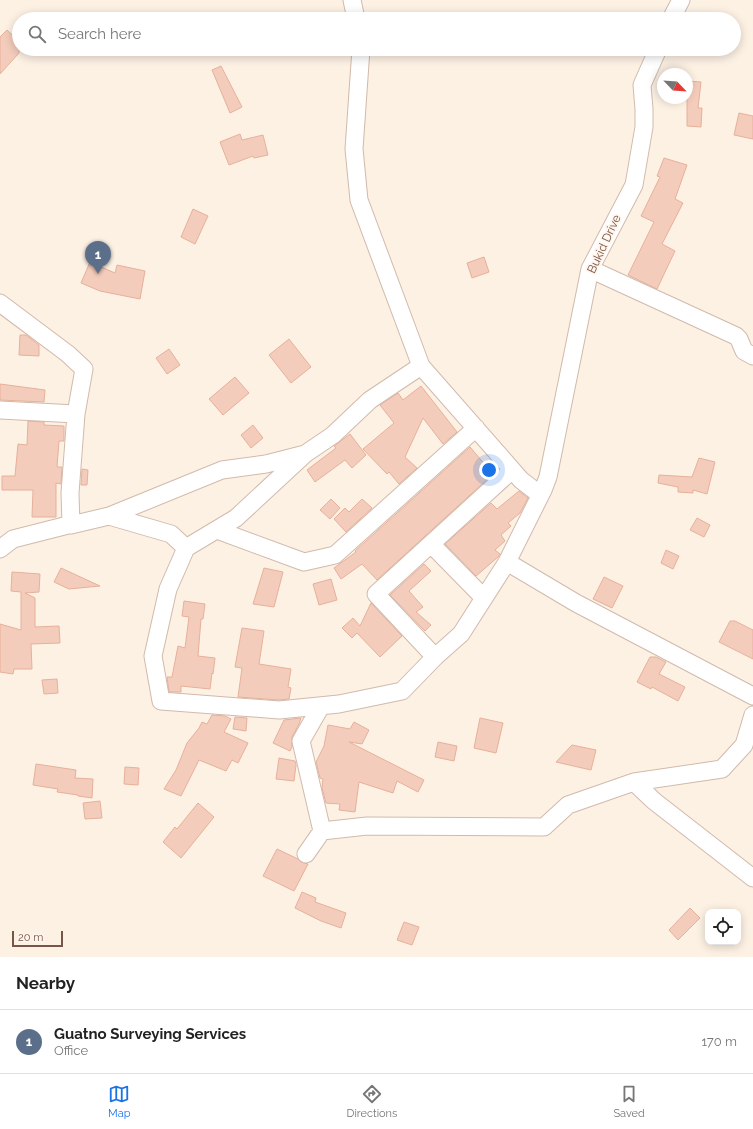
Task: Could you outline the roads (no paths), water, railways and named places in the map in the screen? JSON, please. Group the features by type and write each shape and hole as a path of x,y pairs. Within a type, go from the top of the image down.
{"street":[{"path":"352,0 355,12"},
{"path":"675,12 681,0"},
{"path":"361,56 354,149 359,200 421,366 521,480 534,490 543,490"},
{"name":"Bukid Drive","path":"186,548 168,589 153,656 161,701 279,710 339,704 402,691 435,657 461,634 507,562 548,477 590,269 634,185 644,127 642,85 655,56"},
{"path":"590,269 736,336 739,339 744,351 753,356"},
{"path":"0,303 62,349 84,369 76,414 70,493 71,525 76,523"},
{"path":"109,516 170,534 186,548 236,518 305,454 333,435 370,400 421,366"},
{"path":"0,410 76,414"},
{"path":"217,530 304,562 335,555 476,428"},
{"path":"0,549 14,539 109,516 222,470 266,464 305,454"},
{"path":"435,657 376,594 512,470"},
{"path":"431,544 484,598"},
{"path":"507,562 576,603 753,696"},
{"path":"306,854 322,831 301,741 321,706"},
{"path":"322,831 368,826 544,827 568,805 634,782 722,768 744,745 753,715"},
{"path":"634,782 654,800 753,878"}],"place":[{"name":"Guatno Surveying Services","path":"98,274"}]}
